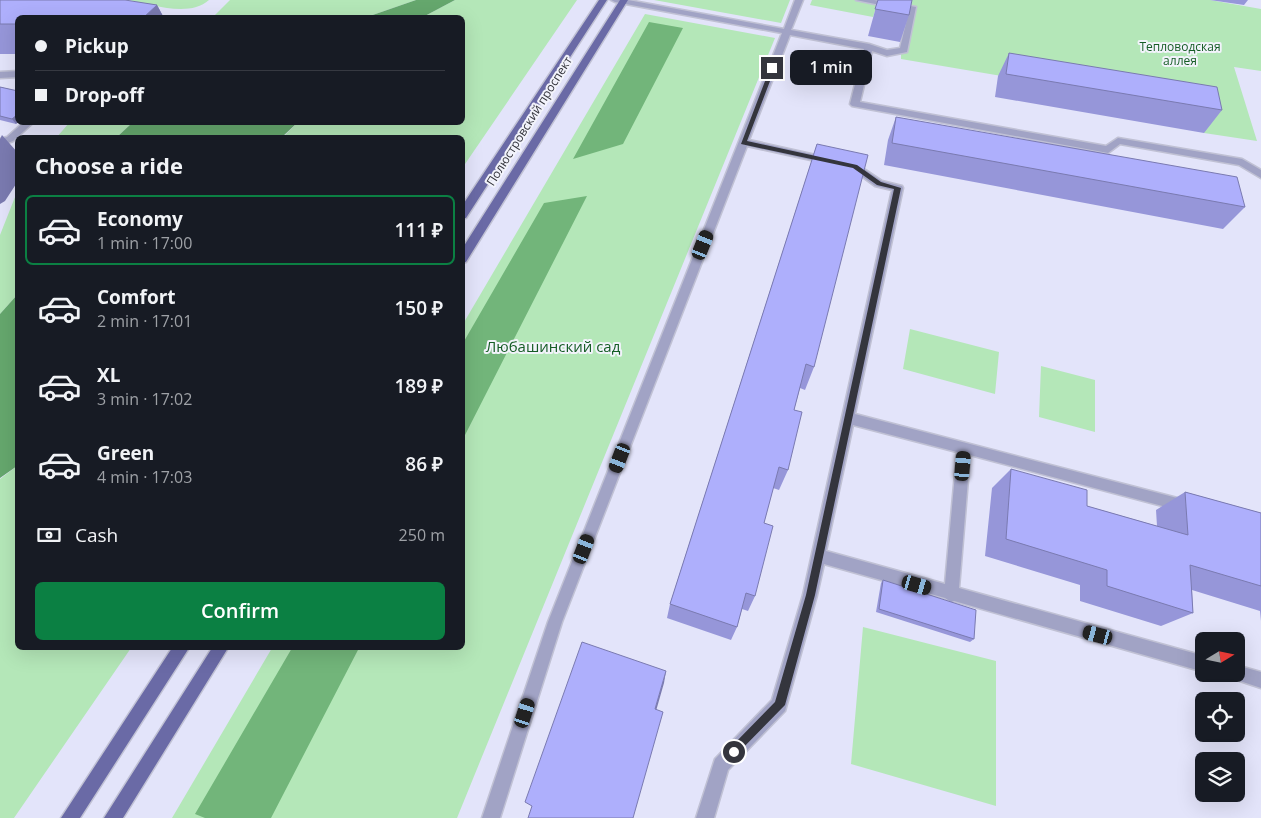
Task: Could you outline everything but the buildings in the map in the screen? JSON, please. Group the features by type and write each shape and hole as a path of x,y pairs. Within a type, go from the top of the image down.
{"main road":[{"name":"Полюстровский проспект","path":"465,211 603,0"},
{"name":"Полюстровский проспект","path":"465,254 621,0"},
{"path":"70,818 180,650"},
{"path":"113,818 219,650"}],"lane":[{"path":"621,0 869,47 887,53 904,50 913,9 860,0"},
{"path":"491,818 555,622 799,0"},
{"path":"869,47 855,104 1108,150 1118,141 1242,162 1261,175"},
{"path":"0,75 15,74"},
{"path":"0,143 10,139 26,125"},
{"path":"705,818 721,765 779,705 819,556 898,188 879,184 855,167 744,142"},
{"path":"848,418 1194,509"},
{"path":"951,595 964,448"},
{"path":"819,556 951,595 1195,662"},
{"path":"1245,676 1261,680"}],"green space":[{"path":"127,0 209,0 201,5 181,9 158,7"},
{"path":"230,0 416,0 373,15 215,15"},
{"path":"455,0 577,0 465,164 465,135 285,135 295,125 465,125 465,15 427,15"},
{"path":"654,0 790,0 781,23"},
{"name":"Тепловодская аллея","path":"812,0 1210,0 1261,9 1261,71 1234,67 1257,141 1204,133 1199,109 901,59 901,41 906,17 875,11 873,17 810,5"},
{"name":"Любашинский сад","path":"645,14 775,38 457,818 172,818 271,650 465,650 465,321"},
{"path":"67,125 130,125 119,135 59,135"},
{"path":"15,197 15,297 0,314 0,235"},
{"path":"910,329 999,352 995,394 903,369"},
{"path":"1041,366 1095,380 1095,432 1039,417"},
{"path":"15,468 15,650 130,650 14,818 0,818 0,479"},
{"path":"863,627 996,661 996,806 851,764"}],"shaded area":[{"path":"416,0 455,0 427,15 373,15"},
{"path":"649,22 683,28 623,144 573,159"},
{"path":"130,125 295,125 284,135 119,135"},
{"path":"587,196 465,435 465,340 544,203"},
{"path":"15,297 15,467 0,478 0,314"},
{"path":"291,650 358,650 271,818 205,818 195,814"}],"route":[{"path":"734,752 779,705 819,556 898,188 879,184 855,167 744,142 772,68"}]}
